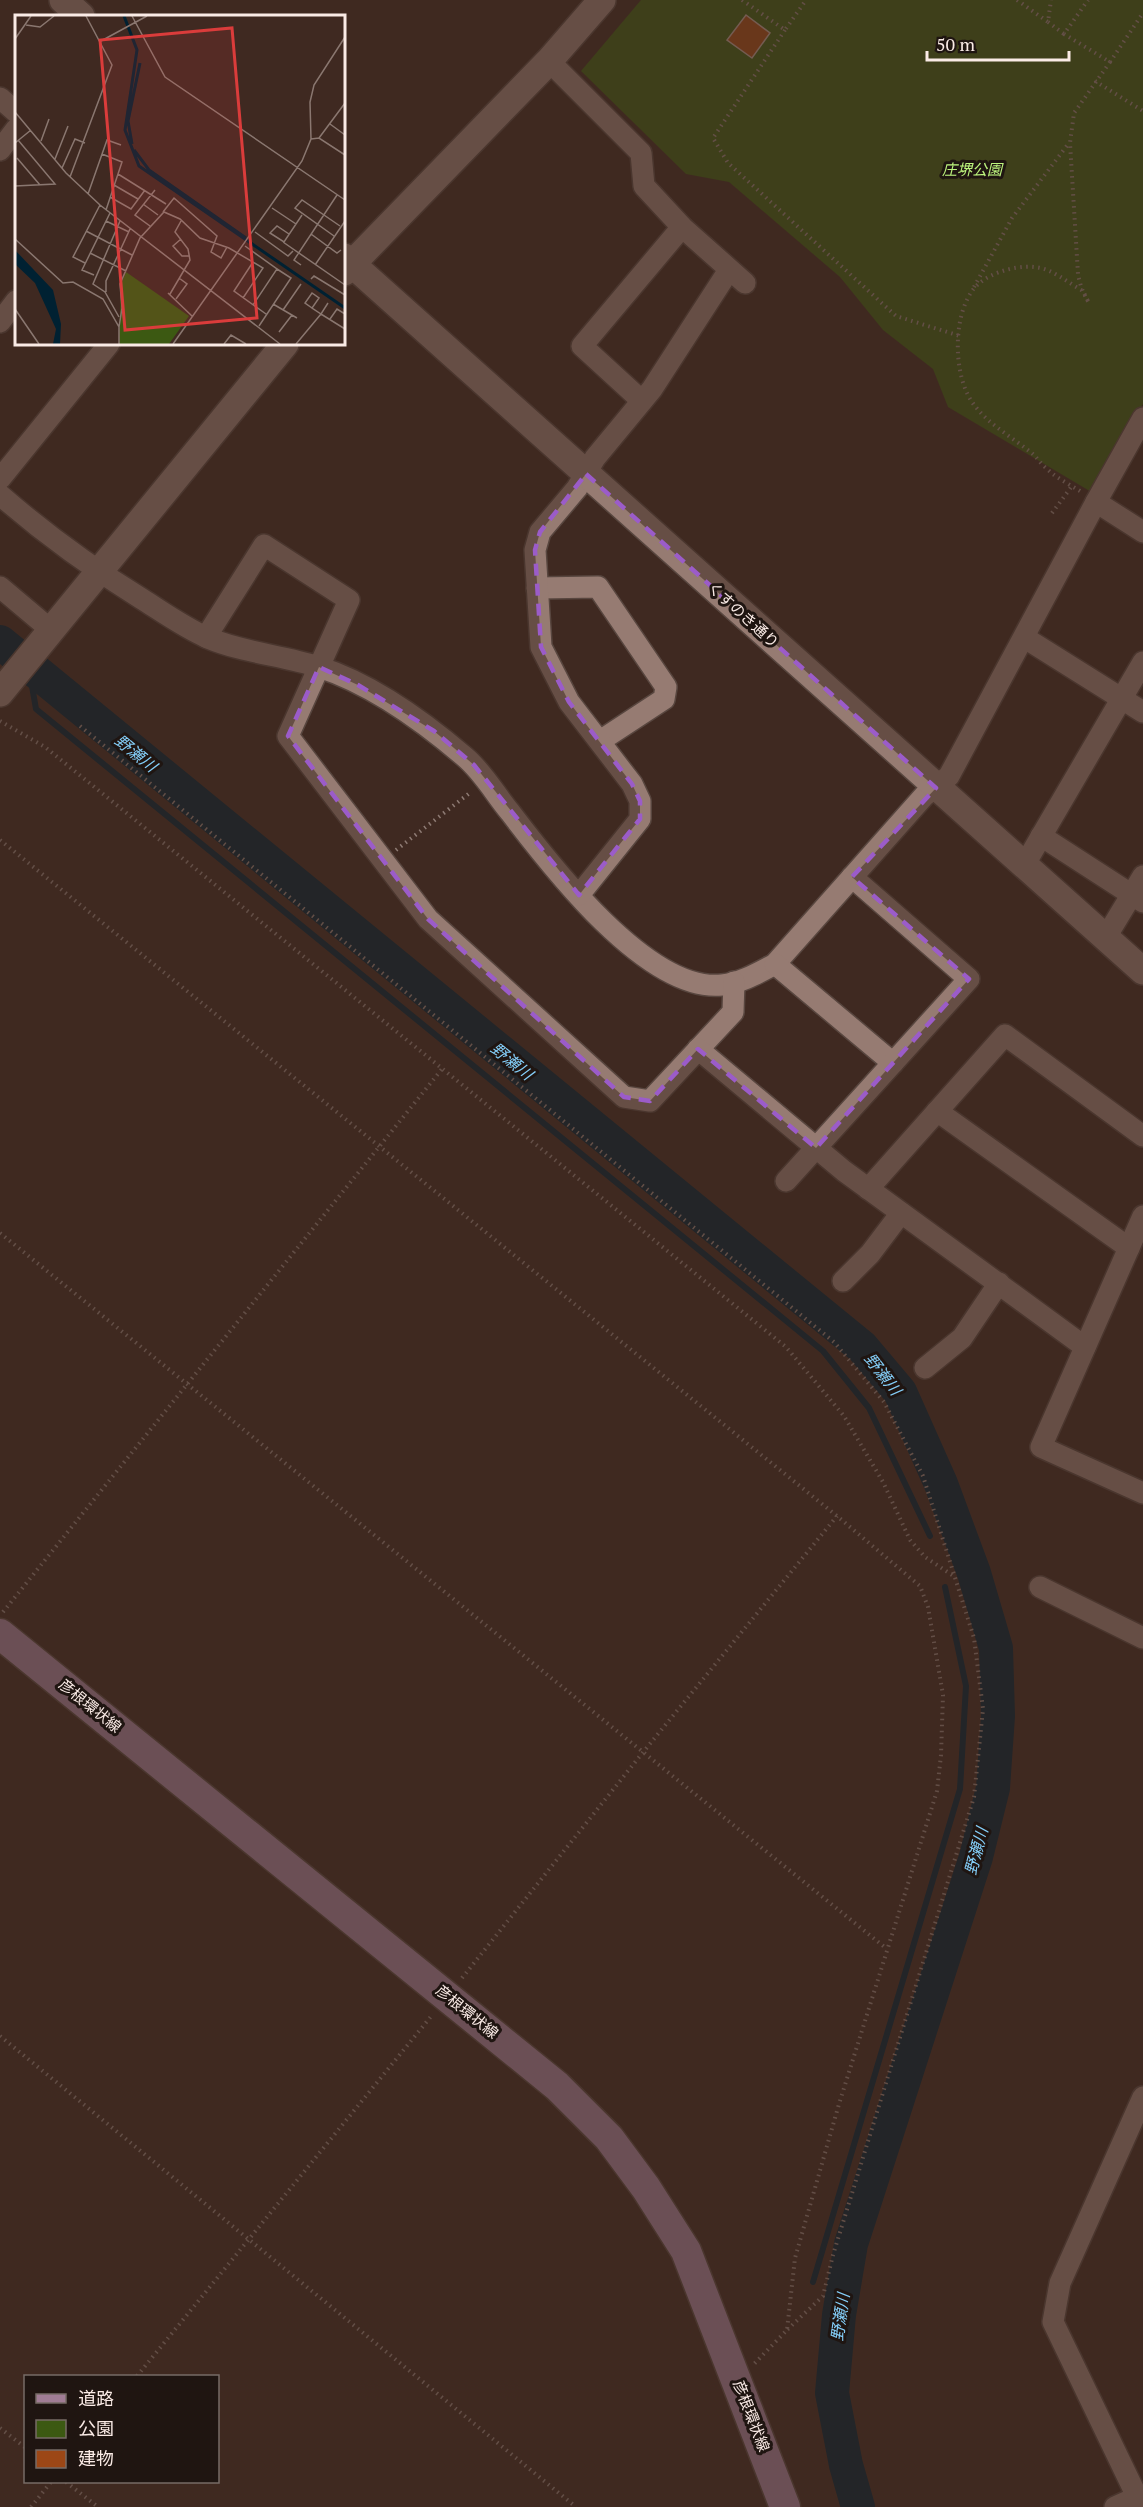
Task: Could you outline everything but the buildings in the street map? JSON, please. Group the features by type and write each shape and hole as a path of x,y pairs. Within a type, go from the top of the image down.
{"main road":[{"name":"彦根環状線","path":"0,1634 448,1996 556,2086 609,2138 686,2252 785,2507"}],"street":[{"path":"63,0 80,15"},
{"path":"346,264 549,61 602,0"},
{"path":"549,61 641,153 644,186 681,227 737,277 577,488 540,532 535,550 541,647 569,702 632,784 640,801 640,819 579,895"},
{"path":"0,98 15,111"},
{"path":"0,150 15,130"},
{"path":"642,401 582,346 681,227"},
{"name":"くすのき通り","path":"346,264 586,474 1143,971"},
{"path":"0,322 15,302"},
{"path":"0,479 108,345"},
{"path":"0,693 284,345"},
{"path":"0,495 47,536 100,573 206,637 240,650 319,667 358,685 434,731 474,765 594,912 651,962 676,977 720,986 775,964 924,796 950,776 1095,502 1143,418"},
{"path":"1095,502 1143,532"},
{"path":"206,637 264,545 349,600 288,736 428,919 624,1097 650,1101 733,1012 734,982"},
{"path":"0,587 45,637"},
{"path":"537,588 598,587 666,687 664,699 600,741"},
{"path":"1025,638 1143,712"},
{"path":"1025,864 1143,662"},
{"path":"1041,836 1137,899"},
{"path":"1106,937 1137,899 1143,876"},
{"path":"786,1181 969,979 852,877"},
{"path":"775,964 893,1063"},
{"path":"868,1189 1005,1035 1143,1136"},
{"path":"698,1049 868,1189 1085,1347"},
{"path":"937,1111 1129,1248"},
{"path":"843,1281 870,1254 901,1213"},
{"path":"1143,1216 1041,1447 1143,1493"},
{"path":"925,1368 962,1338 999,1283"},
{"path":"1040,1587 1143,1638"},
{"path":"1115,2507 1140,2502 1053,2322 1060,2283 1143,2097"}],"path":[{"path":"744,0 785,30"},
{"path":"806,0 713,138 728,163 896,316 960,336"},
{"path":"1017,0 1064,34 1110,62"},
{"path":"1048,22 1052,0"},
{"path":"1064,34 1088,0"},
{"path":"973,290 1005,270 1036,266 1052,272 1083,291 1078,274 1074,230 1070,143 1074,113 1143,13"},
{"path":"1095,81 1143,111"},
{"path":"1070,143 1012,218 973,290 965,306 958,357 967,394 976,406 999,429 1035,456 1047,469 1095,502"},
{"path":"1052,513 1072,486"},
{"path":"0,721 45,747 786,1347 844,1416 883,1482 910,1540 925,1557 957,1578"},
{"path":"80,726 834,1342 884,1402 923,1476 957,1578 974,1638 982,1709 974,1797 837,2243 823,2296 737,2382"},
{"path":"383,860 486,781"},
{"path":"0,840 837,1516 920,1586 928,1607 943,1695 941,1755 936,1791 795,2258 787,2330"},
{"path":"0,1615 442,1069"},
{"path":"0,1233 887,1949"},
{"path":"138,2375 837,1516"},
{"path":"0,2036 576,2507"},
{"path":"0,2428 24,2446"},
{"path":"31,2507 49,2483"},
{"path":"68,2483 98,2507"}],"highlighted area":[{"path":"586,474 936,788 852,877 969,979 816,1148 698,1049 650,1101 624,1097 428,919 288,736 319,667 358,685 434,731 474,765 579,895 640,819 640,801 632,784 569,702 541,647 535,550 540,532"}],"green space":[{"name":"庄堺公園","path":"641,0 1143,0 1143,404 1093,493 948,407 933,369 883,330 840,277 729,182 686,174 581,71"}],"waterway":[{"name":"野瀬川","path":"0,642 862,1347 900,1392 941,1484 974,1573 996,1648 998,1716 993,1788 976,1857 851,2244 839,2315 832,2393 846,2465 858,2507"},
{"path":"29,669 36,709 823,1351 869,1408 930,1536"},
{"path":"813,2282 960,1789 966,1686 945,1587"}]}
